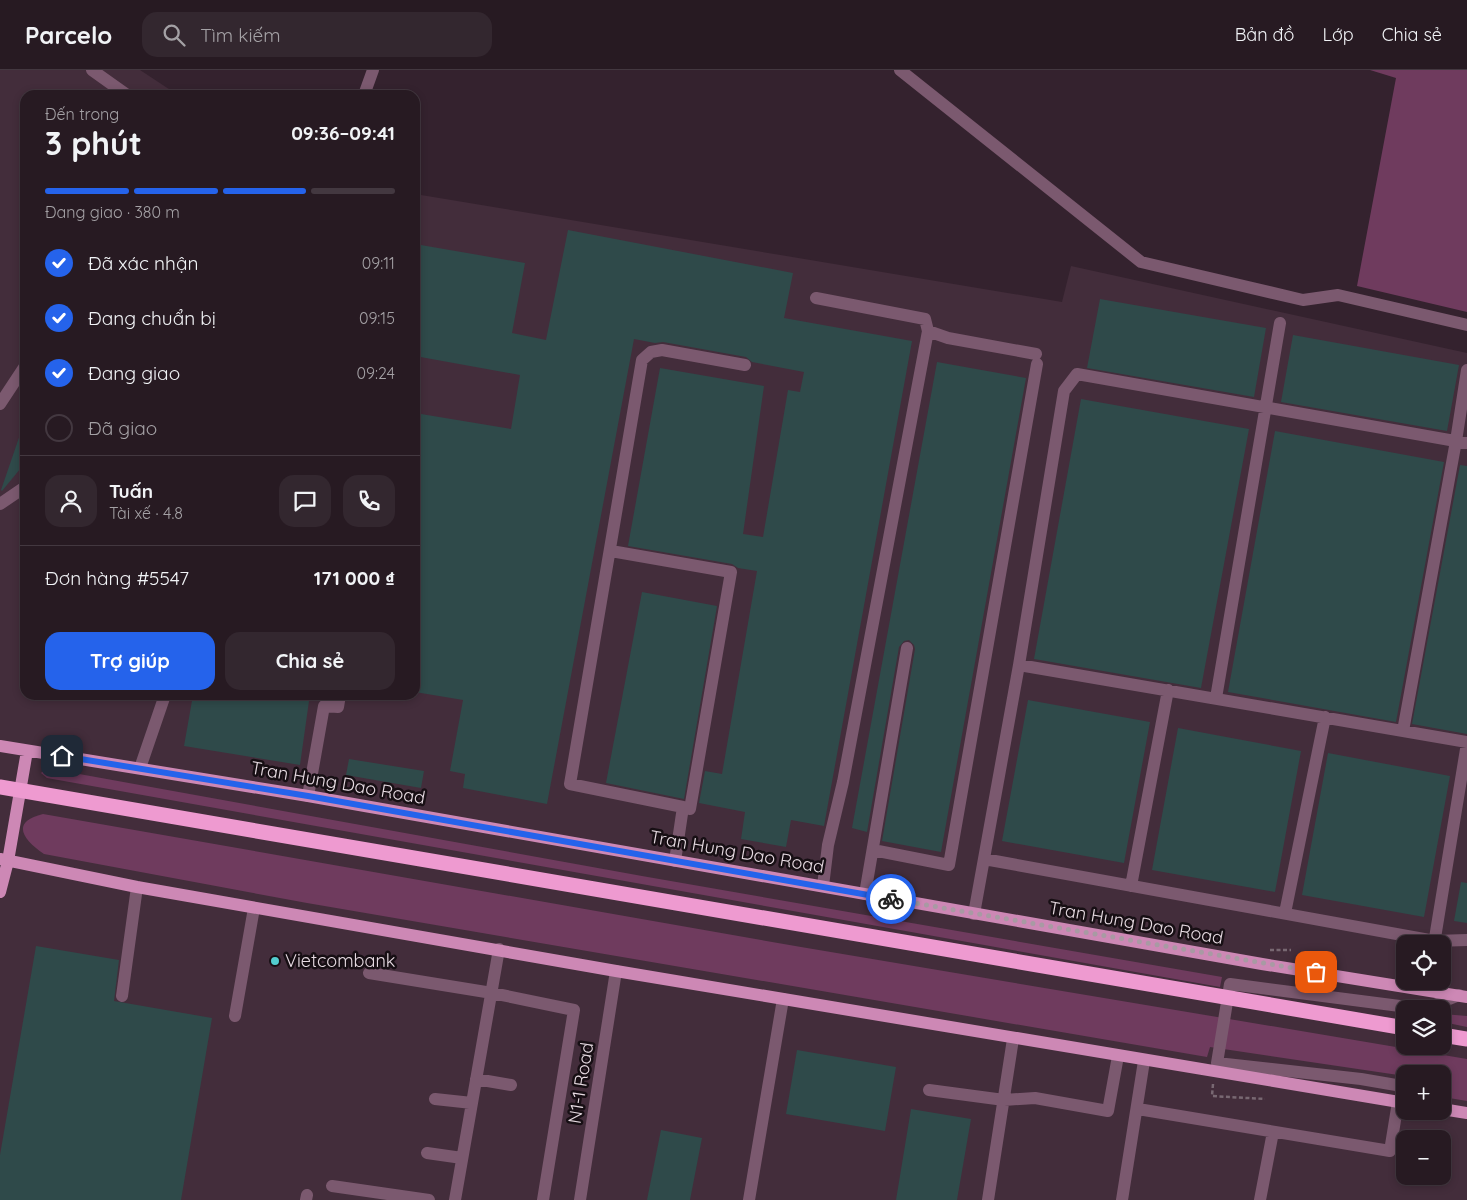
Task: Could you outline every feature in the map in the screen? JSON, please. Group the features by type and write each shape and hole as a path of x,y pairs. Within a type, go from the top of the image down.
{"highway":[{"path":"0,788 1396,1026"},
{"path":"1451,1036 1467,1039"}],"main road":[{"name":"Tran Hung Dao Road","path":"0,746 308,796 974,914 1396,981"},
{"path":"0,892 4,860 20,791 27,750"},
{"path":"4,860 137,887 616,971 1144,1061 1396,1101"},
{"name":"Tran Hung Dao Road","path":"1441,990 1463,996"},
{"path":"1451,1111 1467,1114"}],"street":[{"path":"92,70 120,90"},
{"path":"366,90 373,70"},
{"path":"900,70 1141,262 1303,300 1338,295 1467,325"},
{"path":"816,298 925,319 928,331 843,782 828,845 823,886"},
{"path":"1216,698 1280,323"},
{"path":"873,850 949,865 1036,359 948,338 928,331"},
{"path":"611,551 731,572 690,809 570,784 611,551 640,366 645,356 654,350 745,365"},
{"path":"1403,731 1462,442 1467,370"},
{"path":"0,404 20,374"},
{"path":"974,914 1019,665 1064,391 1077,374 1462,442"},
{"path":"0,504 20,490"},
{"path":"865,894 907,648"},
{"path":"1019,665 1467,743 1435,935"},
{"path":"1131,886 1168,690"},
{"path":"140,768 163,700"},
{"path":"308,796 324,706 338,708 339,700"},
{"path":"1285,913 1325,717"},
{"path":"675,861 682,808"},
{"path":"984,859 1398,935"},
{"path":"122,996 137,887"},
{"path":"235,1016 254,908"},
{"path":"1451,941 1467,940"},
{"path":"454,1200 499,949"},
{"name":"N1-1 Road","path":"580,1200 616,971"},
{"path":"369,973 492,993 574,1010 543,1200"},
{"path":"1396,1005 1230,984 1217,1063 1331,1075 1396,1085"},
{"path":"1451,1000 1463,996"},
{"path":"749,1200 783,999"},
{"path":"988,1200 1013,1039"},
{"path":"929,1090 1004,1100 1035,1098 1108,1111 1118,1056"},
{"path":"1122,1200 1138,1109 1144,1061"},
{"path":"476,1079 511,1084"},
{"path":"435,1099 472,1103"},
{"path":"1138,1109 1390,1151 1397,1120"},
{"path":"1260,1200 1273,1132"},
{"path":"427,1153 462,1158"},
{"path":"332,1186 429,1200"}],"path":[{"path":"1212,1096 1265,1099"}],"shaded area":[{"path":"0,70 140,70 170,90 20,90 20,700 420,700 420,195 1062,302 1071,266 1467,353 1467,1200 0,1200"},
{"path":"1370,70 1467,70 1467,312 1357,286 1396,78"},
{"path":"46,768 642,876 1222,977 1220,987 47,778 41,773"},
{"path":"43,814 801,947 1396,1047 1396,1055 1443,1055 1467,1059 1467,1101 1451,1098 1451,1065 1396,1065 1396,1075 1210,1047 1207,1057 307,903 44,854 30,843 23,832 23,826 33,817"},
{"path":"1451,1015 1467,1016 1467,1027 1451,1024"}],"building":[{"path":"568,230 793,273 784,318 912,341 824,826 791,820 786,847 741,839 745,812 699,803 705,771 722,774 757,571 738,568 732,564 628,546 660,368 764,386 743,534 763,537 788,390 800,392 804,372 752,362 746,357 663,342 655,343 634,339 547,804 463,788 465,774 450,771 463,700 420,693 420,414 511,429 520,375 420,357 420,245 525,263 512,333 546,340"},
{"path":"1100,299 1266,328 1254,397 1087,368"},
{"path":"1293,335 1459,365 1447,431 1281,402"},
{"path":"937,362 1026,378 941,852 882,841 915,649 909,640 904,641 899,647 867,832 852,828"},
{"path":"1081,399 1249,429 1201,688 1034,659"},
{"path":"1275,431 1444,462 1396,722 1228,692"},
{"path":"20,435 20,469 1,490"},
{"path":"1460,465 1467,466 1467,734 1412,724"},
{"path":"642,592 717,606 684,799 606,783"},
{"path":"192,700 309,701 300,765 184,746"},
{"path":"1028,700 1150,722 1124,863 1002,841"},
{"path":"1178,728 1301,751 1275,892 1152,870"},
{"path":"1328,753 1450,776 1424,917 1302,895"},
{"path":"349,759 424,771 421,788 346,775"},
{"path":"1461,882 1467,883 1467,923 1454,921"},
{"path":"36,946 119,960 114,1001 212,1018 181,1200 0,1200 0,1155"},
{"path":"797,1050 896,1067 885,1131 786,1114"},
{"path":"911,1109 971,1119 957,1200 896,1200"},
{"path":"661,1130 702,1138 690,1200 647,1200"}],"way so far":[{"path":"891,899 1316,972"}],"place":[{"name":"Vietcombank","path":"275,961"}],"route":[{"path":"62,756 308,796 469,826 891,899"}]}
